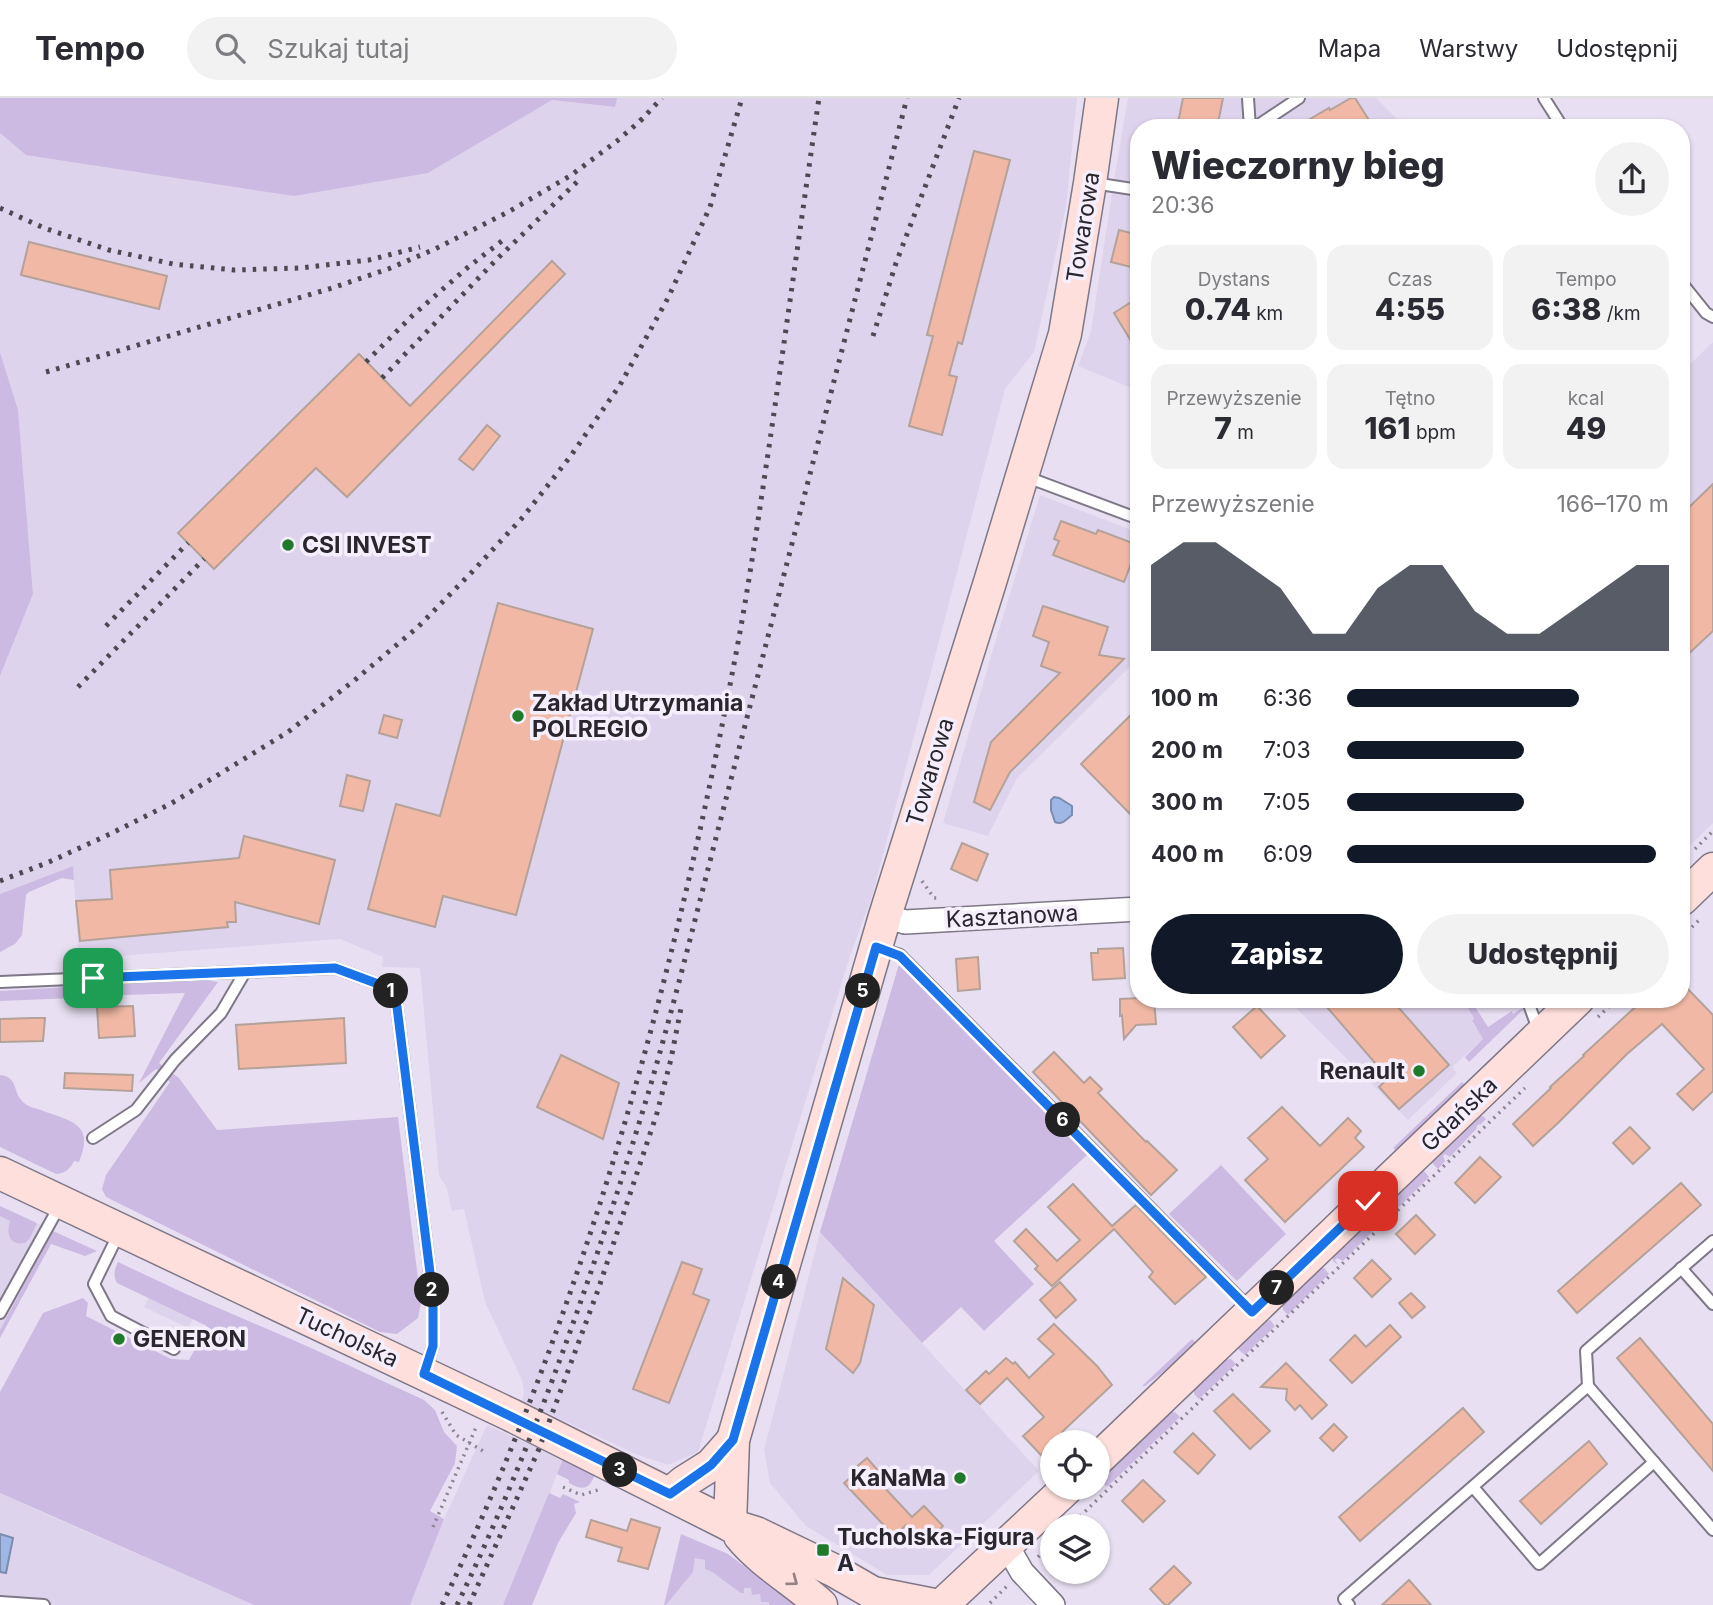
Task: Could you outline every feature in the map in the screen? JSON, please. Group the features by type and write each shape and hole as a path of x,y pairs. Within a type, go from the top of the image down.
{"main road":[{"name":"Towarowa","path":"730,1525 733,1440 885,916 1065,334 1102,98"},
{"path":"1690,884 1704,859"},
{"name":"Gdańska","path":"1110,1448 1544,1032 1576,1008"},
{"name":"Tucholska","path":"0,1173 424,1374 730,1525 756,1532 833,1570 875,1599 934,1605"},
{"name":"Towarowa","path":"670,1494 711,1465 733,1440"},
{"path":"942,1605 1054,1500"},
{"name":"Tucholska","path":"730,1525 748,1546 821,1605"}],"street":[{"name":"Kasztanowa","path":"885,916 905,922 1130,910"},
{"path":"1006,1544 1022,1572 1024,1583 1053,1605"}],"lane":[{"path":"1248,98 1251,119"},
{"path":"1266,119 1299,98"},
{"path":"1544,98 1557,119"},
{"path":"1090,183 1130,189"},
{"path":"1690,293 1706,313 1713,317"},
{"path":"1022,475 1130,516"},
{"path":"876,947 900,956 1252,1312"},
{"path":"0,982 335,968 389,988 394,998 433,1297 433,1346 424,1374"},
{"path":"93,1138 136,1110 175,1060 221,1013 246,972"},
{"path":"1530,1008 1535,1021 1544,1032"},
{"path":"0,1313 61,1202"},
{"path":"121,1231 94,1284 111,1316 174,1349"},
{"path":"1713,1241 1586,1351 1588,1386 1713,1530"},
{"path":"1681,1268 1713,1304"},
{"path":"1349,1605 1344,1599 1588,1386"},
{"path":"1473,1486 1539,1564 1654,1462"},
{"path":"0,1602 44,1605"}],"path":[{"path":"1704,859 1713,831"},
{"path":"1082,1514 1529,1085"},
{"path":"433,1527 486,1404"},
{"path":"563,1487 581,1495 597,1490"},
{"path":"1037,1558 1040,1555"},
{"path":"990,1603 1024,1583"}],"shaded area":[{"path":"0,98 617,98 615,107 552,100 428,173 294,196 26,155 0,133"},
{"path":"617,98 1077,98 1066,207 1034,352 1005,389 873,893 850,956 698,1452 668,1465 635,1454 522,1401 522,1380 485,1302 464,1209 452,1211 446,1186 439,1176 420,968 382,967 383,957 340,939 79,959 73,866 0,894 0,676 33,594 18,411 0,352 0,133 26,155 428,173 552,100 614,107"},
{"path":"1128,98 1376,98 1397,119 1130,119 1130,387 1078,366 1091,331"},
{"path":"1713,342 1713,823 1690,845 1690,364"},
{"path":"0,352 18,410 33,594 0,676"},
{"path":"1040,495 1130,530 1130,667 1017,778 988,836 943,823"},
{"path":"73,866 74,880 62,878 26,895 22,935 15,944 0,952 0,894"},
{"path":"899,964 1087,1155 994,1241 1034,1284 984,1331 961,1307 922,1343 820,1232"},
{"path":"191,978 218,982 159,1063 179,1078 217,1130 398,1117 421,1303 418,1318 397,1334 380,1332 106,1197 102,1189 106,1175 170,1082 156,1069 139,1083 185,993 94,996 95,988"},
{"path":"67,987 73,998 0,1001 0,991"},
{"path":"1296,1008 1467,1008 1474,1018 1471,1021 1483,1039 1452,1067 1457,1073 1408,1120"},
{"path":"1468,1008 1476,1008 1488,1027 1512,1011 1513,1014 1522,1008 1523,1010 1469,1062 1465,1057 1483,1039 1472,1021 1474,1018"},
{"path":"0,1075 13,1082 26,1105 69,1120 82,1131 84,1139 79,1162 74,1161 67,1170 56,1174 0,1147"},
{"path":"1462,1082 1464,1088 1400,1150 1393,1148"},
{"path":"1478,1116 1486,1119 1450,1157 1445,1154 1443,1156 1445,1161 1438,1169 1432,1160"},
{"path":"1221,1165 1286,1234 1237,1281 1169,1214"},
{"path":"1424,1171 1429,1177 1381,1225 1375,1215"},
{"path":"0,1206 53,1231 0,1330"},
{"path":"0,1206 37,1223 25,1243 12,1241 8,1230 10,1221 0,1216"},
{"path":"1367,1226 1372,1232 1343,1261 1337,1258 1335,1260 1338,1265 1333,1261 1333,1256 1362,1227"},
{"path":"53,1231 97,1251 85,1256 51,1244 0,1338 0,1330"},
{"path":"820,1232 1039,1471 929,1575 887,1575 806,1526 770,1483 764,1450"},
{"path":"118,1262 424,1400 435,1410 444,1432 457,1446 455,1463 430,1511 444,1519 410,1605 254,1605 0,1493 0,1392 43,1313 83,1298 88,1303 86,1316 171,1359 189,1360 207,1326 117,1283 114,1272"},
{"path":"1320,1268 1324,1268 1329,1274 1288,1315 1282,1304"},
{"path":"149,1297 193,1319 188,1328 144,1307"},
{"path":"1270,1320 1275,1326 1245,1355 1239,1350 1238,1346 1265,1321"},
{"path":"1192,1339 1195,1346 1188,1353 1142,1386"},
{"path":"1231,1359 1236,1364 1199,1399 1194,1394 1194,1389 1224,1360"},
{"path":"1170,1412 1175,1412 1180,1417 1110,1484 1110,1471"},
{"path":"487,1425 563,1459 510,1591 503,1605 410,1605 444,1519"},
{"path":"566,1456 598,1470 587,1487 575,1486 557,1474"},
{"path":"0,1493 48,1515 254,1605 0,1605"},
{"path":"549,1493 560,1498 563,1494 580,1502 574,1504 576,1513 558,1543 532,1605 503,1605"},
{"path":"681,1534 728,1554 796,1605 769,1605 769,1602 761,1602 760,1594 752,1595 751,1588 744,1588 744,1593 741,1593 705,1569 705,1560 695,1558 693,1572 664,1605"},
{"path":"695,1558 705,1560 705,1569 720,1578 744,1588 752,1588 769,1602 769,1605 666,1605 693,1572"}],"water":[{"path":"1054,797 1072,806 1072,815 1062,822 1055,822 1051,810 1051,800"},
{"path":"0,1534 13,1538 6,1573 0,1572"}],"building":[{"path":"1183,98 1223,98 1219,119 1179,119"},
{"path":"1355,98 1368,119 1310,119 1329,108 1330,110"},
{"path":"974,151 1010,160 962,344 958,342 949,375 957,377 942,435 909,426 933,336 927,335"},
{"path":"1119,230 1130,233 1130,267 1111,262"},
{"path":"29,242 167,276 159,309 21,275"},
{"path":"552,261 565,274 347,497 316,468 214,569 178,533 359,354 410,406"},
{"path":"1130,303 1130,339 1114,313"},
{"path":"487,425 500,436 473,470 459,459"},
{"path":"1713,484 1713,631 1690,653 1690,506"},
{"path":"1061,521 1096,534 1098,530 1130,542 1130,566 1124,582 1053,555 1059,541 1054,539"},
{"name":"Zakład Utrzymania POLREGIO","path":"498,603 593,629 516,915 443,896 435,927 368,909 396,804 440,816"},
{"path":"1043,606 1108,627 1099,655 1124,659 1010,772 990,810 974,802 991,742 1060,673 1041,666 1049,642 1033,636"},
{"path":"384,715 402,720 397,738 379,733"},
{"path":"1130,716 1130,814 1081,764"},
{"path":"347,775 370,781 363,811 340,806"},
{"path":"244,836 335,860 319,924 235,902 236,922 227,922 228,927 80,941 76,901 112,899 110,870 239,858"},
{"path":"962,843 988,854 977,881 951,869"},
{"path":"1123,948 1125,978 1093,980 1091,953 1098,953 1098,949"},
{"path":"978,957 980,989 958,991 956,959"},
{"path":"1690,991 1713,1015 1713,1091 1693,1110 1677,1094 1704,1069 1662,1024 1627,1054 1533,1146 1513,1124 1634,1008 1690,1008"},
{"path":"1130,998 1130,1008 1155,1008 1156,1024 1136,1025 1124,1039 1120,999"},
{"path":"133,1006 135,1036 99,1038 97,1007"},
{"path":"1255,1008 1259,1008 1285,1036 1261,1058 1233,1027"},
{"path":"1328,1008 1399,1008 1449,1065 1399,1109 1379,1087 1388,1078"},
{"path":"45,1018 43,1041 0,1042 0,1019"},
{"path":"344,1018 346,1063 239,1069 236,1025"},
{"path":"1054,1052 1084,1083 1090,1077 1102,1089 1098,1093 1177,1170 1151,1195 1033,1072"},
{"path":"561,1055 619,1083 603,1139 537,1107"},
{"path":"65,1073 133,1075 132,1091 64,1088"},
{"path":"1282,1107 1320,1146 1348,1118 1361,1131 1355,1138 1364,1147 1285,1222 1245,1180 1268,1159 1248,1138"},
{"path":"1630,1127 1650,1148 1633,1164 1613,1143"},
{"path":"1480,1157 1501,1177 1475,1203 1455,1183"},
{"path":"1681,1183 1701,1205 1577,1313 1558,1291"},
{"path":"1073,1184 1112,1226 1136,1205 1206,1277 1175,1304 1149,1277 1153,1272 1114,1229 1052,1286 1035,1269 1038,1266 1014,1241 1026,1229 1057,1261 1080,1240 1048,1207"},
{"path":"1416,1215 1435,1235 1415,1254 1396,1234"},
{"path":"1372,1260 1391,1279 1372,1297 1354,1278"},
{"path":"682,1262 702,1269 693,1294 709,1300 669,1403 633,1389"},
{"path":"843,1278 874,1305 860,1363 853,1373 826,1349"},
{"path":"1060,1282 1076,1300 1056,1318 1040,1300"},
{"path":"1411,1293 1425,1307 1412,1318 1399,1303"},
{"path":"1054,1324 1097,1366 1112,1385 1064,1430 1040,1430 1040,1454 1023,1436 1044,1417 1007,1378 980,1404 966,1390 986,1371 989,1374 1006,1358 1013,1364 1015,1362 1029,1378 1054,1354 1038,1339"},
{"path":"1390,1325 1401,1337 1352,1383 1330,1360 1355,1335 1366,1347"},
{"path":"1640,1338 1713,1424 1713,1471 1617,1358"},
{"path":"1286,1363 1327,1405 1312,1419 1300,1405 1295,1410 1286,1400 1287,1389 1261,1387"},
{"path":"1233,1394 1270,1431 1250,1449 1214,1411"},
{"path":"1463,1408 1484,1432 1360,1541 1339,1517"},
{"path":"1334,1424 1347,1437 1333,1451 1320,1438"},
{"path":"1193,1433 1215,1455 1198,1474 1174,1452"},
{"path":"1589,1441 1607,1464 1541,1524 1520,1501"},
{"path":"867,1458 888,1482 883,1486 912,1517 924,1506 943,1526 924,1545 906,1525 894,1536 844,1483 858,1471 855,1468"},
{"path":"1143,1480 1165,1501 1143,1522 1122,1501"},
{"path":"631,1519 660,1528 648,1569 618,1561 622,1548 586,1537 591,1520 627,1531"},
{"path":"1174,1566 1191,1583 1165,1605 1150,1589"},
{"path":"1409,1580 1431,1605 1382,1605"}],"railway":[{"path":"640,121 662,98"},
{"path":"0,881 49,862 172,803 288,732 418,627 472,572 523,517 570,457 620,385 668,298 710,207 742,98"},
{"path":"442,1605 493,1493 581,1262 618,1144 683,906 744,610 819,98"},
{"path":"457,1605 513,1480 562,1353 648,1094 689,945 907,98"},
{"path":"873,336 896,263 959,98"},
{"path":"46,372 329,289 388,269 435,249 508,212 570,176 647,115"},
{"path":"382,378 497,259 582,177"},
{"path":"0,208 44,228 109,250 173,264 234,270 300,268 369,260 420,247"},
{"path":"366,362 412,316 507,237"},
{"path":"106,626 188,543"},
{"path":"78,687 204,559"},
{"path":"469,1605 539,1449 598,1290 657,1113 682,1003"}],"place":[{"name":"CSI INVEST","path":"288,545"},
{"name":"Zakład Utrzymania POLREGIO","path":"518,716"},
{"name":"Renault","path":"1419,1071"},
{"name":"GENERON","path":"119,1339"},
{"name":"KaNaMa","path":"960,1478"},
{"name":"Tucholska-Figura A","path":"823,1550"}],"route":[{"path":"93,978 335,968 389,988 397,1007 433,1297 433,1346 424,1374 670,1494 711,1465 733,1440 876,947 900,956 1252,1312 1368,1201"}]}
